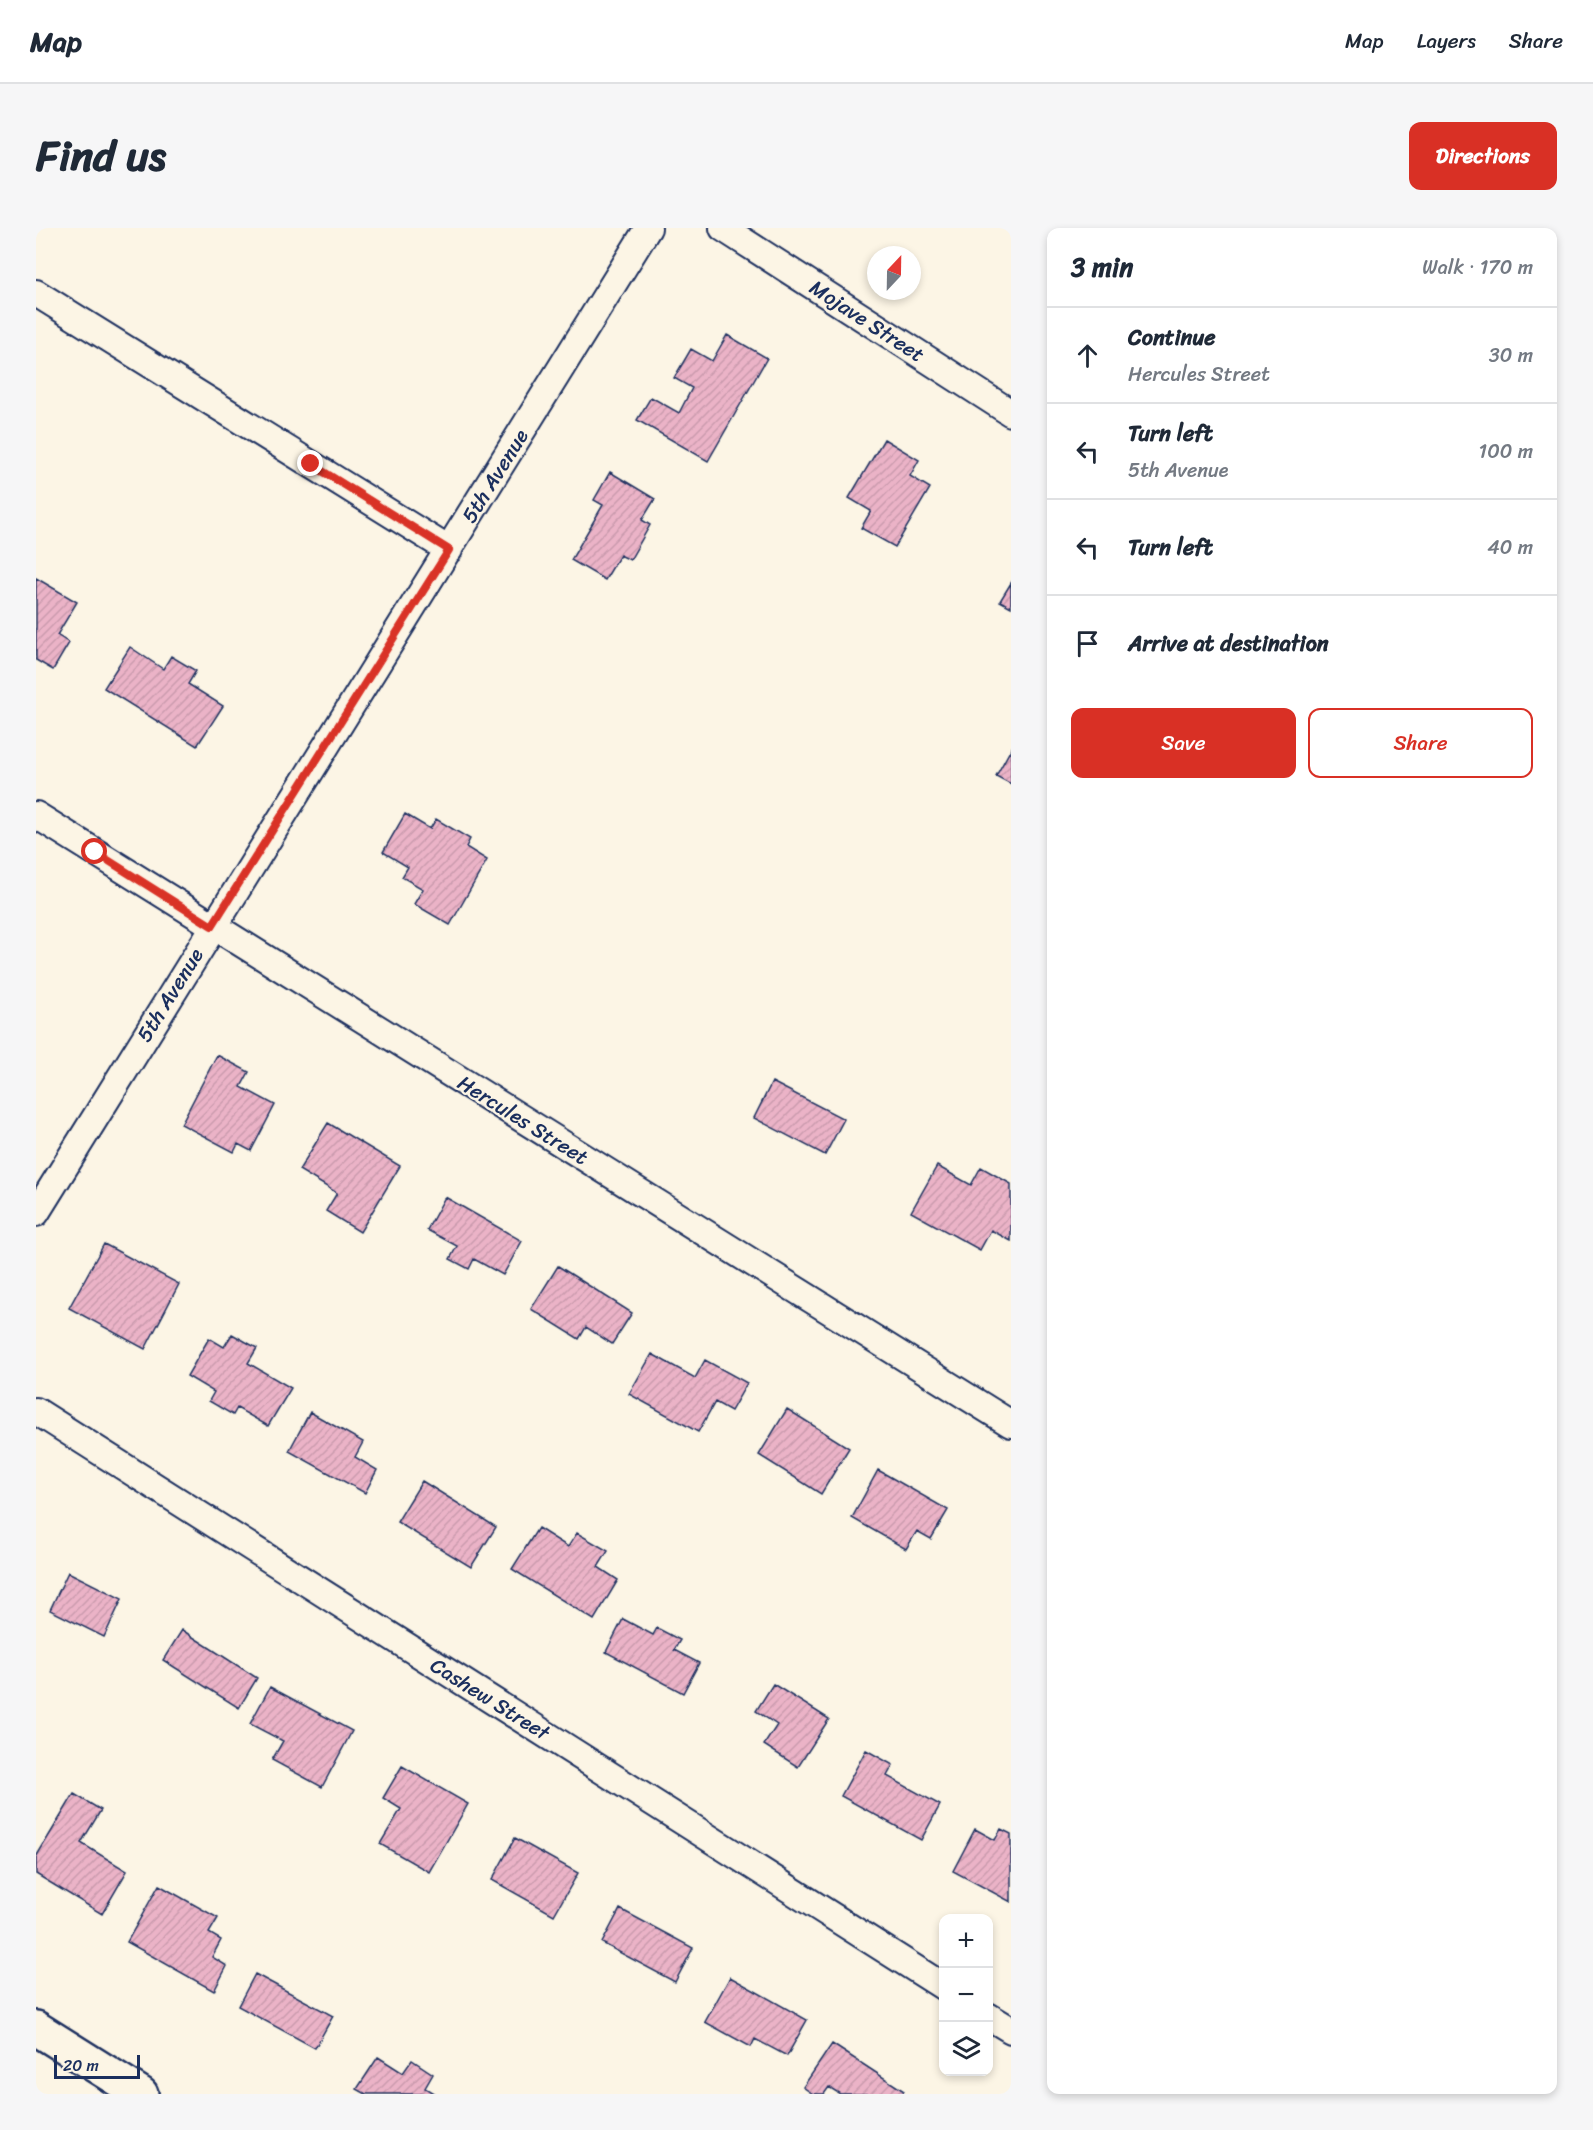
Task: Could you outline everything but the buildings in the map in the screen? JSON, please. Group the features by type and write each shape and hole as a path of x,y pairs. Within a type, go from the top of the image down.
{"street":[{"name":"5th Avenue","path":"36,1213 212,926 449,550 648,228"},
{"name":"Mojave Street","path":"723,228 1011,413"},
{"path":"36,293 449,550"},
{"name":"Hercules Street","path":"36,815 1011,1424"},
{"name":"Cashew Street","path":"36,1412 939,1984"},
{"path":"993,2019 1011,2030"},
{"path":"36,2028 141,2094"}],"route":[{"path":"95,852 212,926 449,550 311,464"}]}
